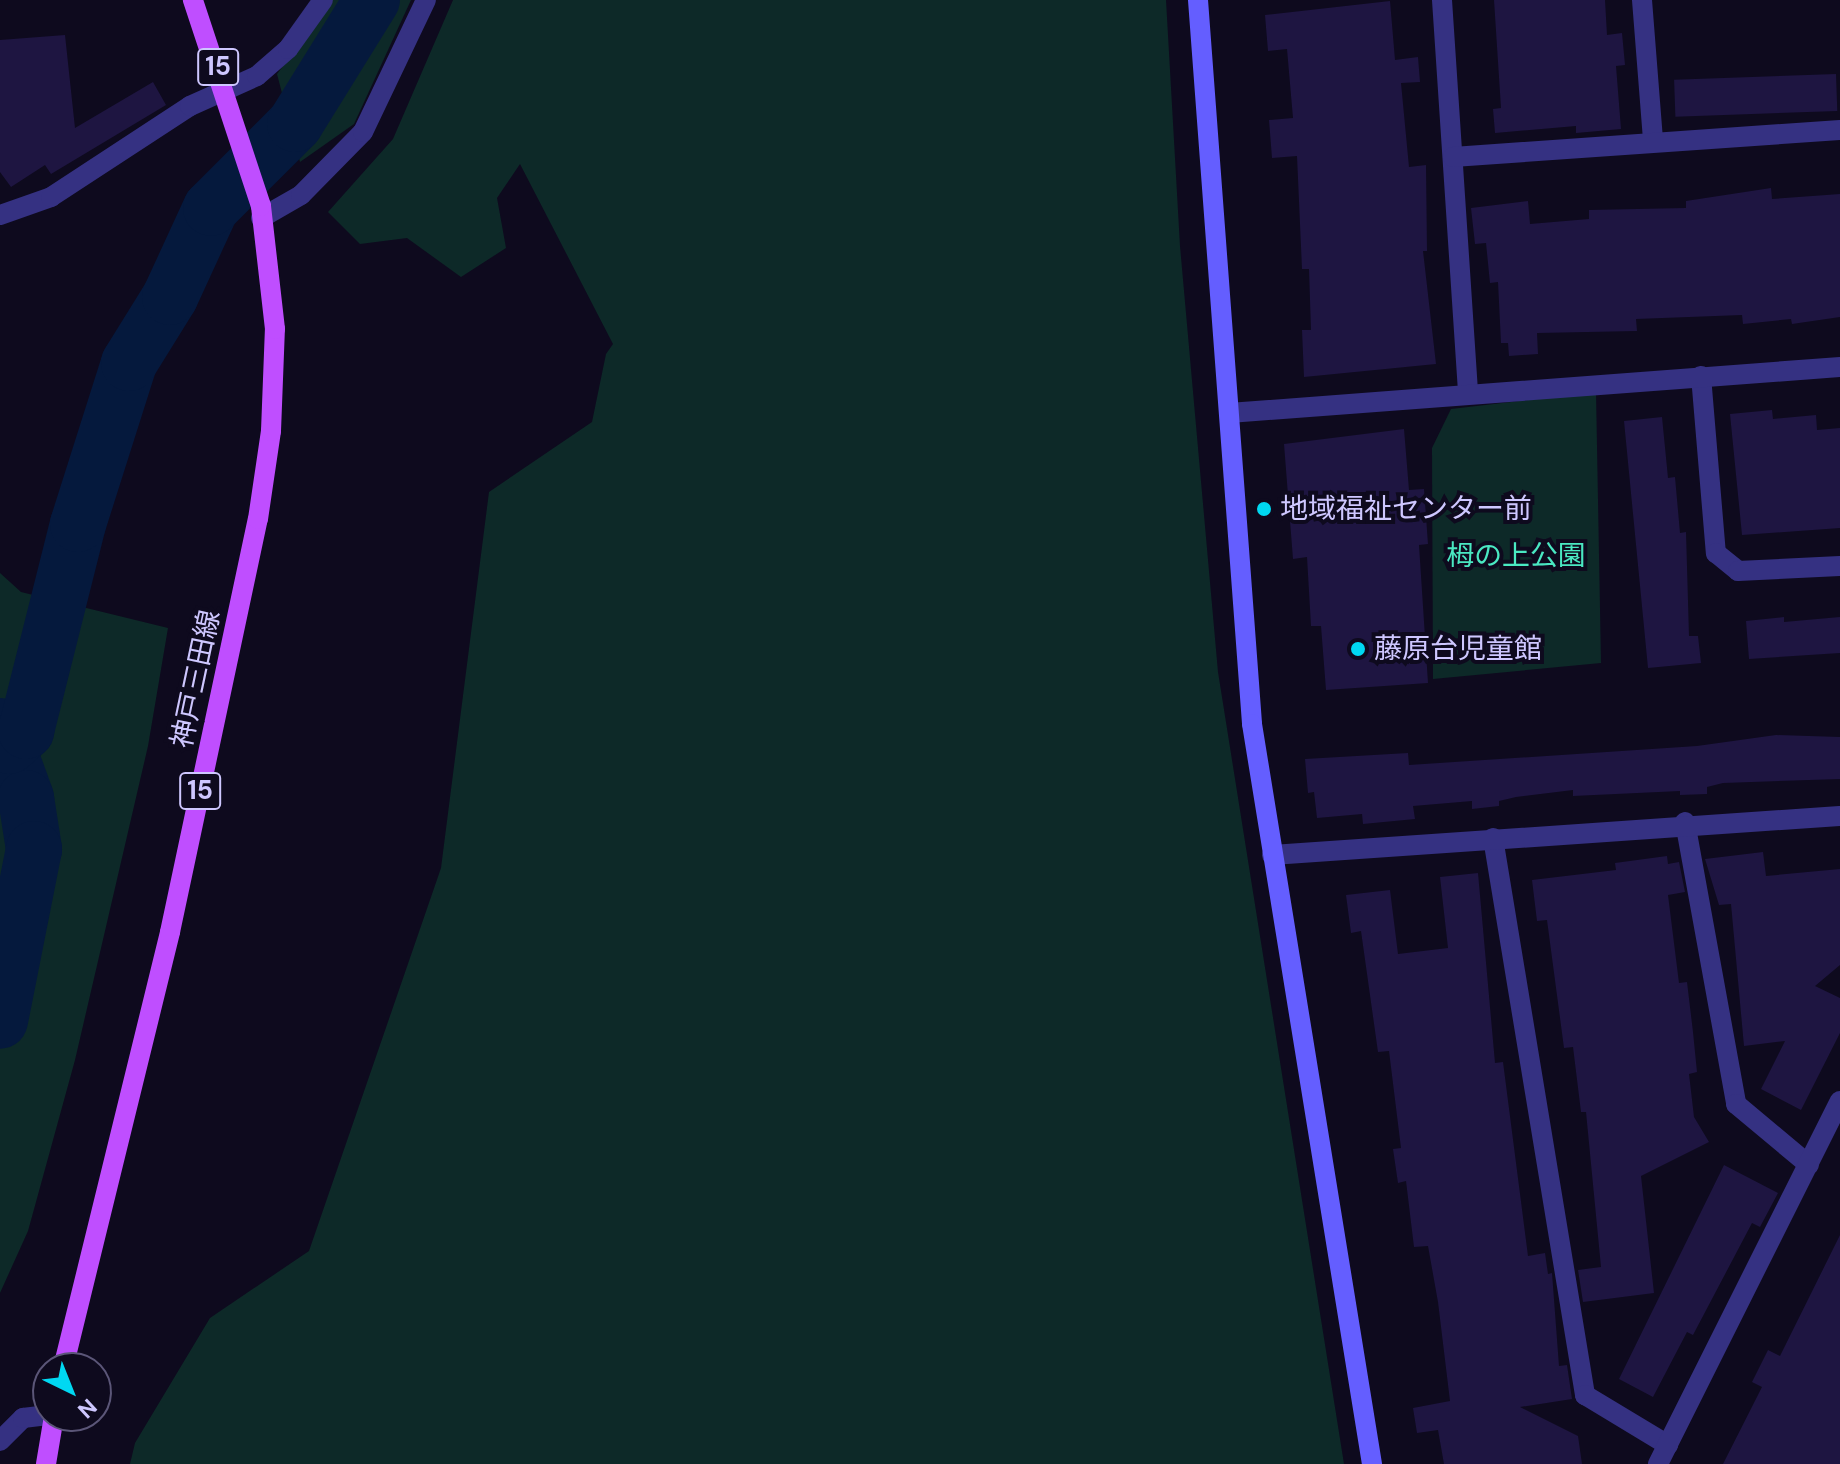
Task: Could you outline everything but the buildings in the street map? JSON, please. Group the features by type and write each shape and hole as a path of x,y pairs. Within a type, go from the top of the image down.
{"main road":[{"name":"神戸三田線","path":"67,1352 170,932 258,519 275,383 271,273 261,212 241,134 193,0"},
{"path":"46,1464 49,1432"}],"street":[{"path":"0,215 51,197 190,106 257,76 288,49 323,0"},
{"path":"261,212 301,195 363,132 426,0"},
{"path":"1198,0 1252,724 1372,1464"},
{"path":"1442,0 1468,391"},
{"path":"1642,0 1653,140"},
{"path":"1453,157 1653,140 1840,130"},
{"path":"1229,413 1468,391 1840,367"},
{"path":"1701,376 1716,553 1738,571 1840,566"},
{"path":"1272,855 1685,822 1840,816"},
{"path":"1685,822 1736,1104 1809,1165"},
{"path":"1493,838 1585,1395 1668,1445"},
{"path":"1658,1464 1840,1101"},
{"path":"0,1441 23,1418 32,1417"}],"green space":[{"path":"332,0 411,0 354,124 300,162 277,74"},
{"path":"453,0 1166,0 1180,246 1218,672 1344,1464 130,1464 135,1443 210,1318 309,1251 441,868 489,492 592,422 606,354 613,344 520,164 497,198 506,248 461,277 407,238 360,244 328,212 393,139"},
{"name":"栂の上公園","path":"1596,392 1601,663 1433,679 1432,448 1451,409"},
{"path":"0,573 21,592 168,628 148,746 75,1060 28,1231 0,1293"}],"waterway":[{"path":"9,746 26,731 78,524 129,363 170,297 211,208 295,124 372,0"},
{"path":"0,726 26,798 34,849 0,1021"}],"place":[{"name":"地域福祉センター前","path":"1264,509"},
{"name":"藤原台児童館","path":"1358,649"}]}
